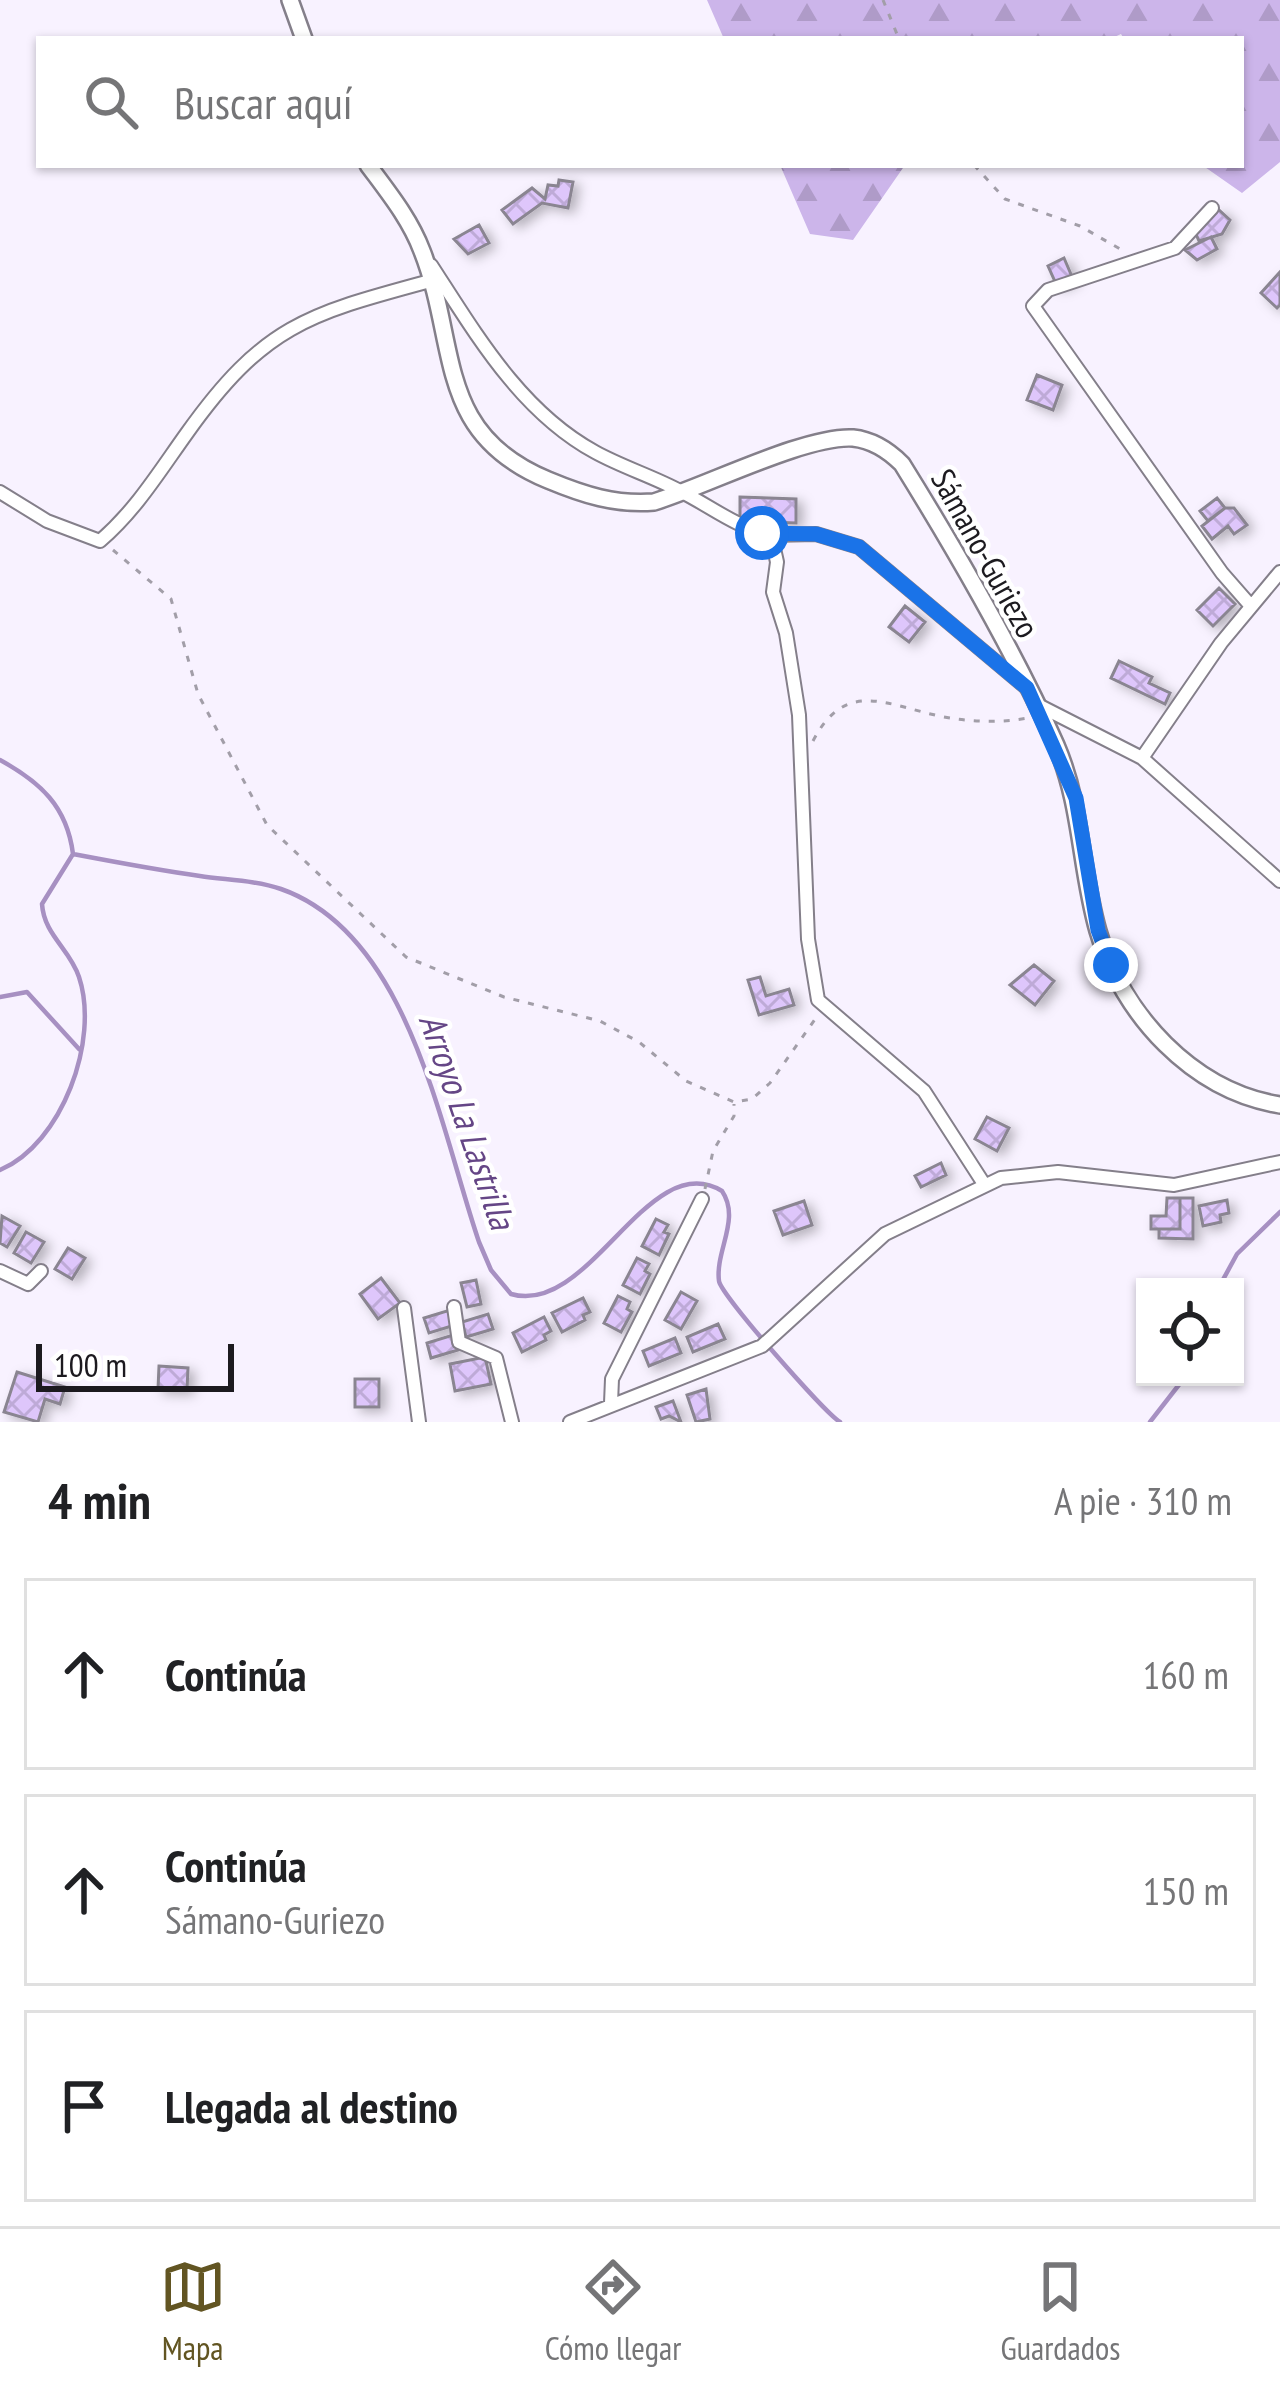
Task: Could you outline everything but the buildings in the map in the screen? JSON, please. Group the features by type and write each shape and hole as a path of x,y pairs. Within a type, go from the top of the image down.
{"street":[{"path":"290,0 303,36"},
{"name":"Sámano-Guriezo","path":"370,168 422,250 450,370 466,410 495,452 537,475 608,502 654,502 827,442 852,438 888,451 931,513 1039,710 1076,798 1098,930 1123,989 1190,1068 1243,1095 1280,1105"},
{"path":"1212,208 1175,248 1048,290 1033,306 1222,573 1250,605"},
{"path":"422,250 496,365 531,401 593,451 685,493 732,524 770,536 816,534 859,547 1027,688"},
{"path":"0,493 47,521 100,541 131,511 244,364 270,341 315,313 430,281"},
{"path":"770,536 777,562 773,592 786,633 799,715 808,939 822,1008 924,1091 984,1184"},
{"path":"1142,758 1250,605 1280,572"},
{"path":"1039,710 1142,758 1280,881"},
{"path":"570,1422 762,1346 885,1234 984,1184 1022,1174 1058,1172 1174,1185 1280,1162"},
{"path":"611,1403 612,1378 647,1318 703,1196"},
{"path":"0,1271 28,1284 41,1271"},
{"path":"454,1307 459,1342 496,1358 512,1422"},
{"path":"404,1308 419,1422"}],"path":[{"path":"883,0 898,36"},
{"path":"977,168 1005,199 1101,236 1121,246 1136,264"},
{"path":"100,541 171,599 198,694 268,825 406,957 504,997 600,1021 639,1042 686,1082 734,1102 752,1099 770,1082 822,1008"},
{"path":"799,770 824,720 855,700 870,699 971,722 1039,710"},
{"path":"703,1196 713,1151 736,1110 734,1102"}],"green space":[{"path":"707,0 1280,0 1280,162 1242,193 1206,168 1244,168 1244,36 723,36"},
{"path":"781,168 903,168 853,240 810,234"}],"waterway":[{"name":"Arroyo La Lastrilla","path":"0,760 49,797 65,822 73,854"},
{"name":"Arroyo La Lastrilla","path":"73,854 281,889 325,912 360,947 390,990 413,1040 479,1242 491,1270 511,1294 540,1294 567,1281 669,1191 695,1183 722,1191 729,1213 719,1270 724,1291 774,1353 840,1422"},
{"path":"0,1170 41,1138 58,1114 80,1059 84,1002 79,977 47,925 42,904 73,854"},
{"path":"0,997 27,992 79,1049"},
{"name":"Arroyo La Lastrilla","path":"1224,1278 1237,1254 1280,1212"},
{"name":"Arroyo La Lastrilla","path":"1150,1422 1178,1386"}],"route":[{"path":"762,533 816,534 859,547 1027,688 1076,798 1098,930 1111,965"}]}
